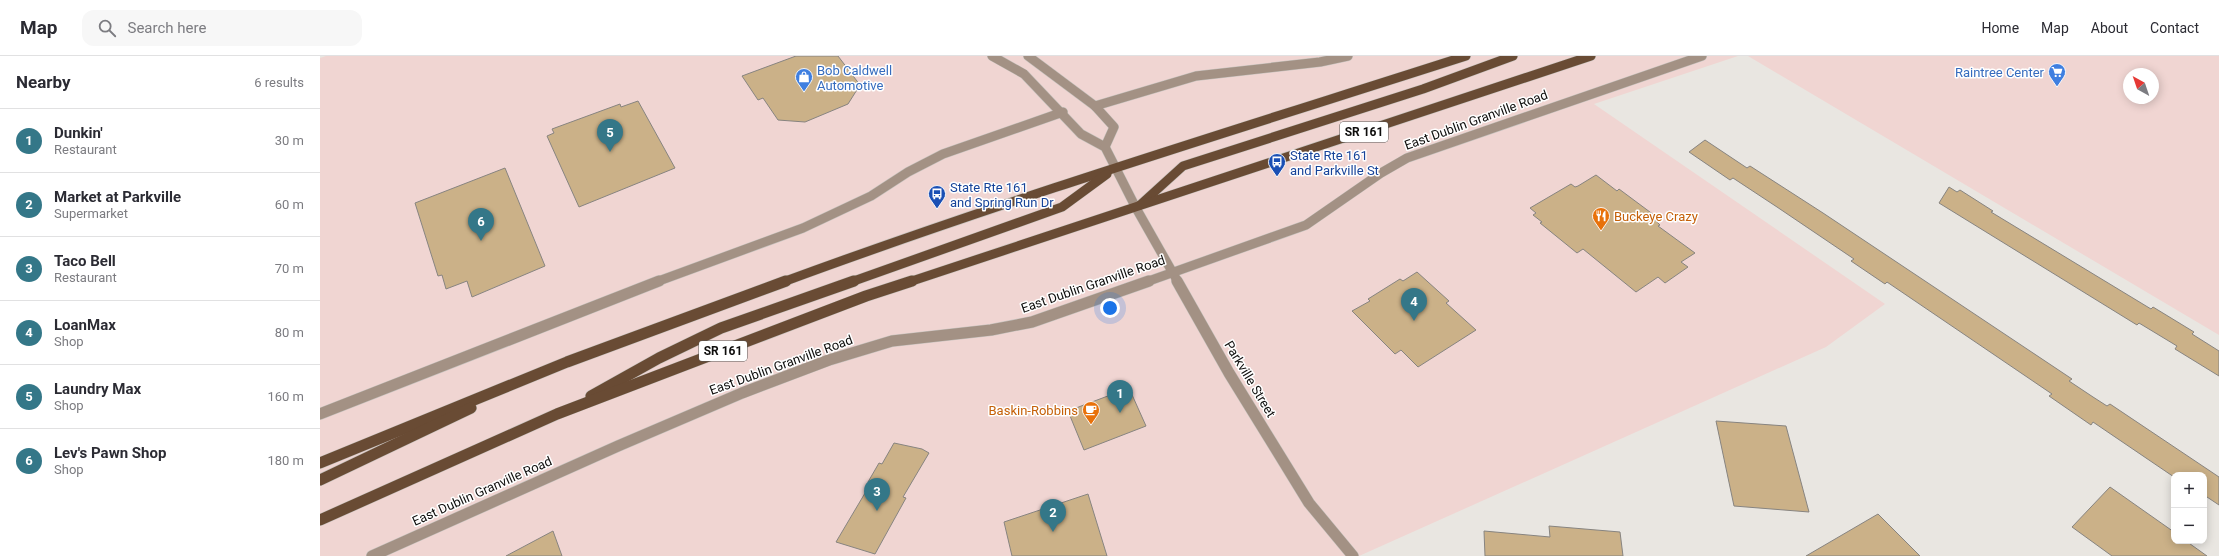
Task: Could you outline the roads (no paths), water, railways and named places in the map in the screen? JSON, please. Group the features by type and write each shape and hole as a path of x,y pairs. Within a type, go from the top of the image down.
{"main road":[{"path":"320,463 566,362 867,251 1115,168 1466,56"},
{"path":"1136,208 1183,166 1423,89 1513,56"},
{"name":"East Dublin Granville Road","path":"320,520 557,414 866,296 1592,56"},
{"path":"557,414 659,358 721,328 1062,207 1115,168"},
{"path":"320,480 566,362"}],"street":[{"path":"992,56 1024,74 1063,112 1081,134 1104,147 1114,127 1094,106 1028,56"},
{"path":"1094,106 1196,76 1320,62 1348,56"},
{"name":"East Dublin Granville Road","path":"372,556 626,442 742,393 829,360 892,340 991,330 1032,322 1306,225 1321,217 1369,180 1407,158 1702,56"},
{"path":"320,414 712,260 820,221 871,196 908,172 943,154 1063,112"},
{"name":"Parkville Street","path":"1104,147 1136,208 1229,373 1309,503 1353,556"}],"place":[{"name":"Raintree Center","path":"2057,87"},
{"name":"Bob Caldwell Automotive","path":"804,92"},
{"name":"Laundry Max","path":"610,152"},
{"name":"State Rte 161 and Parkville St","path":"1277,177"},
{"name":"State Rte 161 and Spring Run Dr","path":"937,209"},
{"name":"Buckeye Crazy","path":"1601,231"},
{"name":"Lev's Pawn Shop","path":"481,241"},
{"name":"LoanMax","path":"1414,321"},
{"name":"Dunkin'","path":"1120,413"},
{"name":"Baskin-Robbins","path":"1091,425"},
{"name":"Taco Bell","path":"877,511"},
{"name":"Market at Parkville","path":"1053,532"}]}
